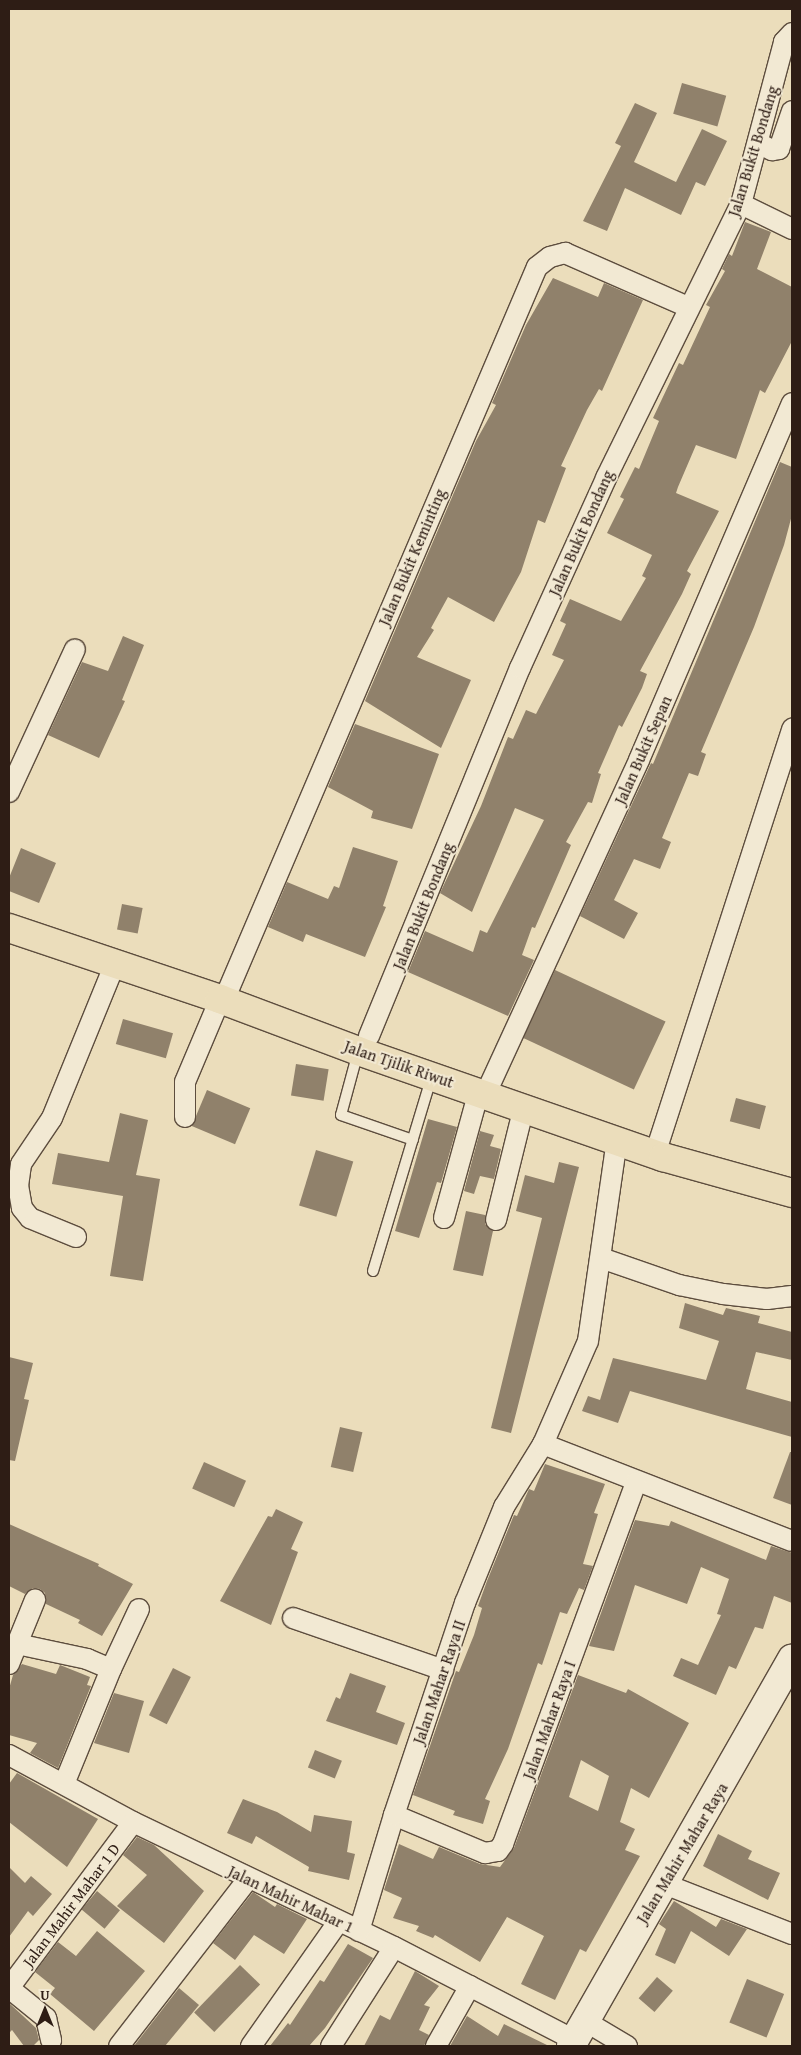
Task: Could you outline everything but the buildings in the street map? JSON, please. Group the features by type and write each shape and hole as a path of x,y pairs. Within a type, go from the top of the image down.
{"highway":[{"name":"Jalan Tjilik Riwut","path":"9,928 222,1000 364,1044 432,1075 655,1154 792,1193"}],"main road":[{"name":"Jalan Mahir Mahar Raya","path":"577,2035 662,1883 701,1822 792,1659"}],"street":[{"name":"Jalan Bukit Bondang","path":"364,1044 520,668 606,478 740,204 784,42 792,33"},
{"path":"758,143 772,150 779,149 792,111"},
{"path":"740,204 792,229"},
{"name":"Jalan Bukit Keminting","path":"185,1117 185,1082 537,266 550,257 565,253 688,307"},
{"name":"Jalan Bukit Sepan","path":"444,1218 483,1092 639,760 792,403"},
{"path":"9,792 75,649"},
{"path":"655,1154 792,729"},
{"path":"76,1237 30,1218 22,1208 18,1186 21,1164 52,1118 115,964"},
{"path":"496,1220 524,1107"},
{"name":"Jalan Mahar Raya II","path":"359,1931 394,1814 465,1603 504,1507 543,1444 588,1341 617,1140"},
{"path":"601,1258 679,1285 723,1294 768,1299 792,1296"},
{"path":"543,1444 636,1483 792,1542"},
{"name":"Jalan Mahar Raya I","path":"394,1814 485,1853 498,1851 503,1844 636,1483"},
{"path":"9,1664 35,1600"},
{"path":"64,1784 111,1669 139,1609"},
{"path":"293,1618 442,1670"},
{"path":"17,1644 87,1659 111,1669"},
{"name":"Jalan Mahir Mahar 1","path":"9,1755 133,1822 338,1922 394,1946 470,1986 577,2035 627,2046"},
{"name":"Jalan Mahir Mahar 1 D","path":"9,1988 133,1822"},
{"path":"118,2046 248,1879"},
{"path":"662,1883 792,1934"},
{"path":"250,2046 338,1922"},
{"path":"331,2046 394,1946"},
{"path":"436,2046 470,1986"},
{"path":"9,1988 46,2018 51,2040"}],"lane":[{"path":"364,1044 341,1115 413,1140"},
{"path":"373,1271 432,1075"}]}
